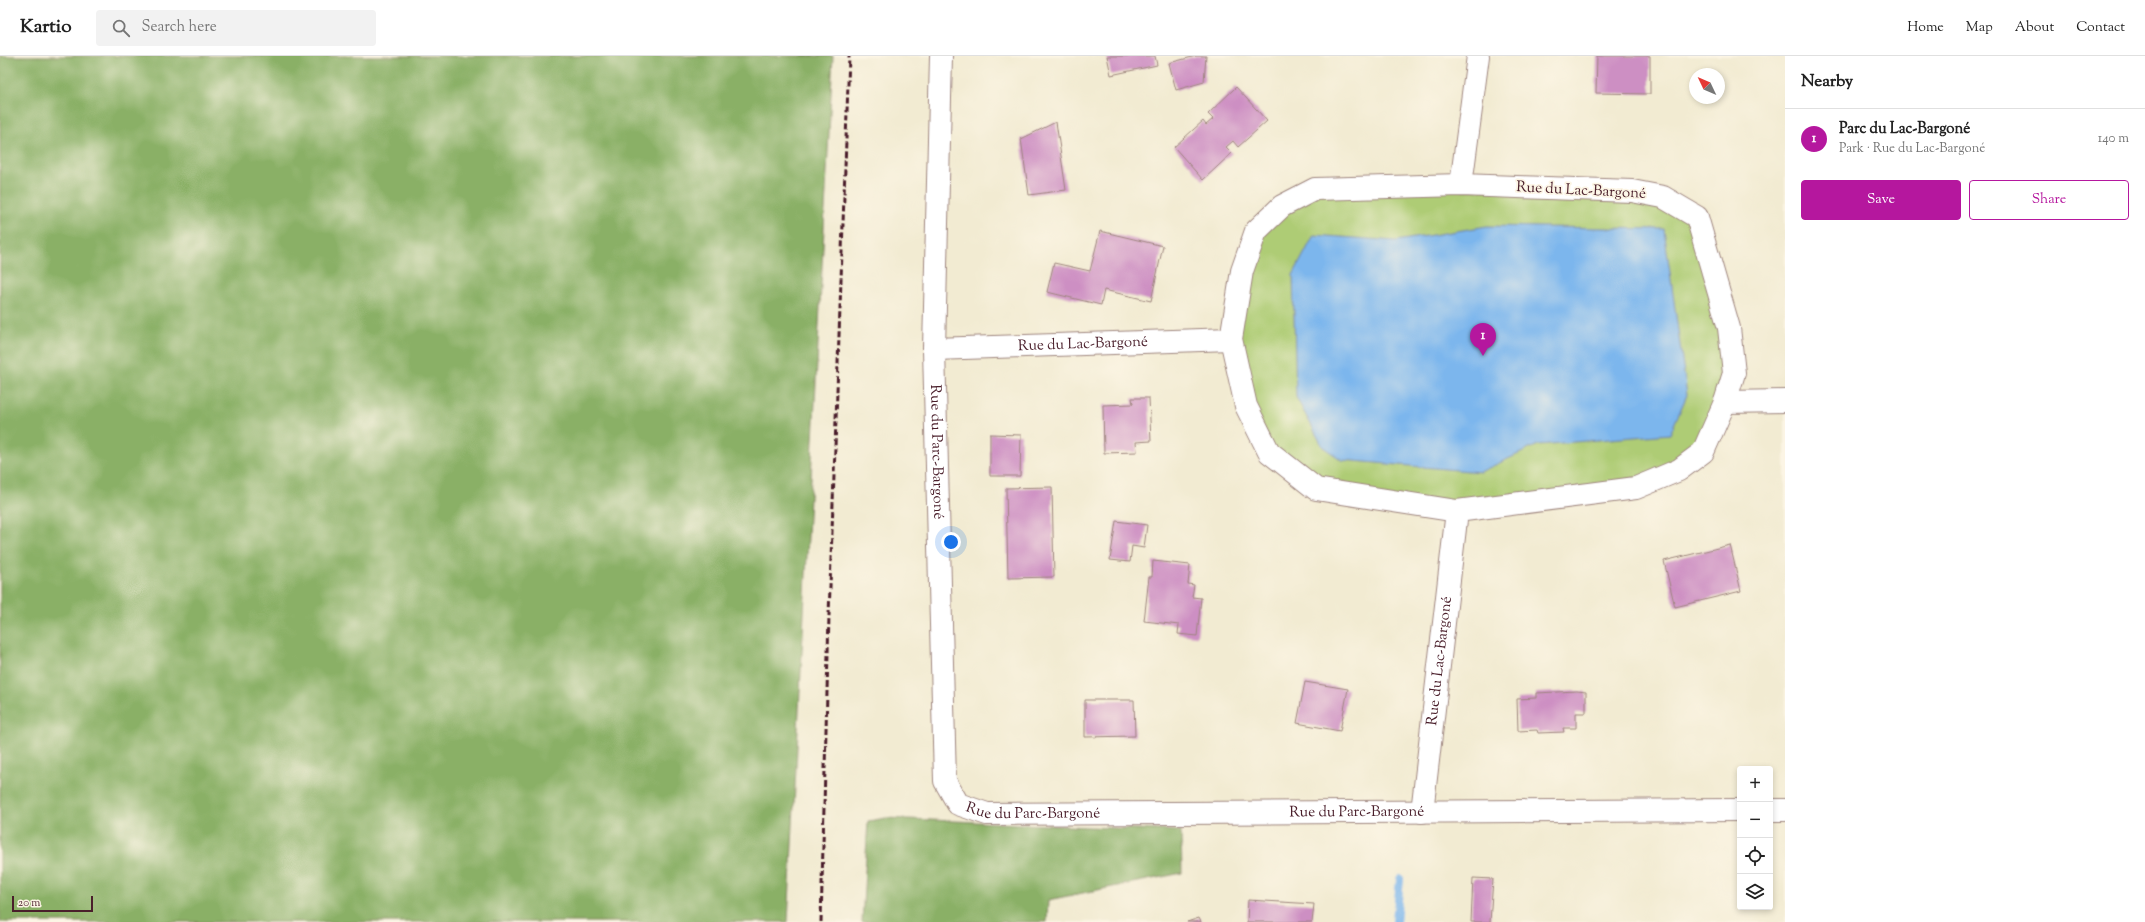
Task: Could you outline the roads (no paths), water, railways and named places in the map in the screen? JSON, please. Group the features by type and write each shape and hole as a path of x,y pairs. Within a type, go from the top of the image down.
{"street":[{"name":"Rue du Parc-Bargoné","path":"941,56 934,349 945,781 958,804 987,814 1737,810"},
{"path":"1461,185 1478,56"},
{"name":"Rue du Lac-Bargoné","path":"1461,185 1632,192 1663,197 1696,217 1729,328 1734,373 1725,402 1703,452 1679,470 1636,488 1457,511 1316,489 1269,452 1246,406 1231,339 1242,272 1256,231 1282,206 1315,189 1461,185"},
{"name":"Rue du Lac-Bargoné","path":"934,349 1231,339"},
{"path":"1725,402 1785,401"},
{"name":"Rue du Lac-Bargoné","path":"1422,812 1457,511"},
{"path":"1773,810 1785,810"}],"water":[{"path":"1487,226 1664,229 1687,395 1670,434 1538,445 1480,472 1342,460 1323,447 1296,397 1293,275 1314,235 1396,241"}],"waterway":[{"path":"1396,922 1400,879"}],"railway":[{"path":"821,922 829,615 849,56"}],"place":[{"name":"Parc du Lac-Bargoné","path":"1483,356"}]}
